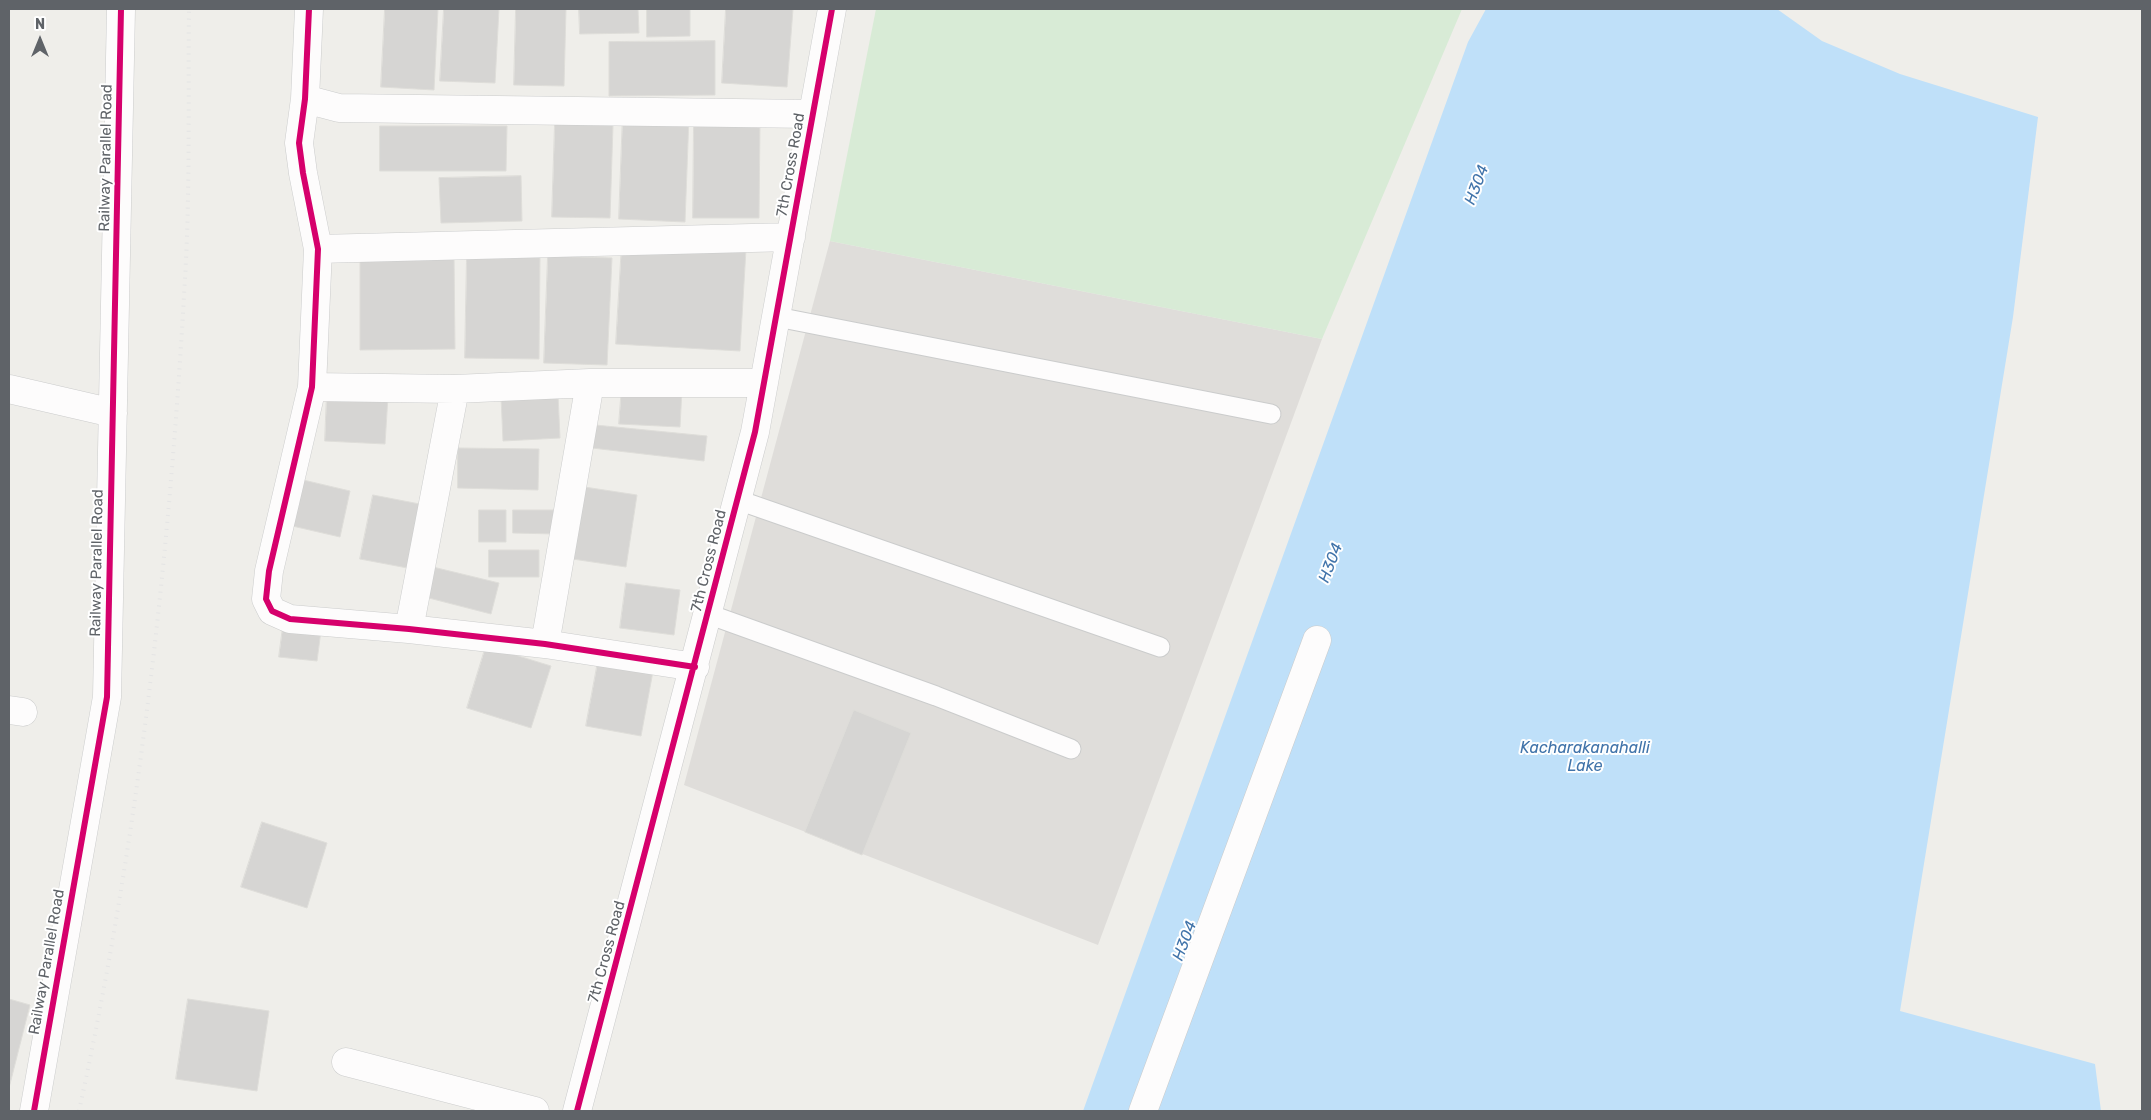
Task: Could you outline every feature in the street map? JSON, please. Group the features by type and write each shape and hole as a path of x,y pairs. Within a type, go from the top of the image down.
{"street":[{"name":"Railway Parallel Road","path":"34,1111 107,697 121,9"},
{"path":"309,9 305,99 299,143 318,249 312,387 270,571 266,599 272,611 290,619 409,629 545,644 695,667"},
{"name":"7th Cross Road","path":"577,1111 695,667 755,432 832,9"},
{"path":"305,99 339,108 813,114"},
{"path":"318,249 791,237"},
{"path":"312,387 455,389 590,383 764,383"},
{"path":"545,644 590,383"},
{"path":"9,389 113,413"},
{"path":"409,629 455,389"},
{"path":"1143,1111 1317,640"},
{"path":"346,1062 535,1111"}],"lane":[{"path":"777,317 1271,414"},
{"path":"738,500 1160,647"},
{"path":"708,614 936,696 1071,749"}],"shaded area":[{"path":"830,241 1322,339 1098,945 684,785"}],"green space":[{"path":"876,9 1462,9 1322,339 830,241"}],"water":[{"name":"Kacharakanahalli Lake","path":"1486,9 1777,9 1822,41 1900,74 2038,117 2013,317 1900,1011 2095,1064 2101,1111 1083,1111 1468,42"}],"building":[{"path":"385,9 438,9 434,90 381,87"},
{"path":"444,9 499,9 495,83 440,81"},
{"path":"516,9 566,9 564,86 514,85"},
{"path":"579,9 638,9 639,33 580,34"},
{"path":"647,9 690,9 690,36 647,37"},
{"path":"726,9 793,9 787,87 722,83"},
{"path":"715,41 715,95 609,96 609,42"},
{"path":"623,113 689,116 685,222 619,219"},
{"path":"694,120 760,120 759,218 693,218"},
{"path":"555,123 613,125 610,218 552,217"},
{"path":"380,126 507,126 506,171 380,171"},
{"path":"521,176 522,221 441,223 439,178"},
{"path":"622,243 746,249 740,351 616,344"},
{"path":"454,255 455,349 360,350 360,257"},
{"path":"467,255 540,255 539,359 465,358"},
{"path":"548,256 612,258 607,365 544,363"},
{"path":"622,386 682,389 680,427 619,424"},
{"path":"327,393 388,396 385,444 325,441"},
{"path":"558,394 560,438 503,441 501,396"},
{"path":"595,425 707,436 704,461 592,448"},
{"path":"458,448 539,449 538,490 458,488"},
{"path":"299,479 350,491 340,537 288,525"},
{"path":"578,486 637,495 626,567 566,558"},
{"path":"373,495 430,506 418,570 360,559"},
{"path":"479,510 506,510 506,542 479,542"},
{"path":"513,510 555,510 555,534 513,533"},
{"path":"489,550 539,550 539,577 489,577"},
{"path":"433,567 499,583 491,614 425,597"},
{"path":"626,583 680,590 674,635 620,628"},
{"path":"284,619 322,623 317,661 279,657"},
{"path":"486,646 551,666 531,728 467,708"},
{"path":"599,656 654,666 641,736 586,726"},
{"path":"854,710 911,733 862,855 805,832"},
{"path":"262,822 327,843 307,908 241,887"},
{"path":"9,999 30,1005 9,1088"},
{"path":"188,999 269,1011 257,1091 176,1079"}],"railway":[{"path":"79,1111 100,1006 136,794 162,581 172,474 186,260 189,9"}],"cycle path":[{"path":"34,1111 107,697 121,9"},
{"path":"309,9 305,99 299,143 318,249 312,387 269,571 266,599 272,611 290,619 409,629 545,644 695,667"},
{"path":"577,1111 755,432 832,9"}],"water label":[{"name":"H304","path":"1477,185"},
{"name":"H304","path":"1331,563"},
{"name":"H304","path":"1185,941"}]}
